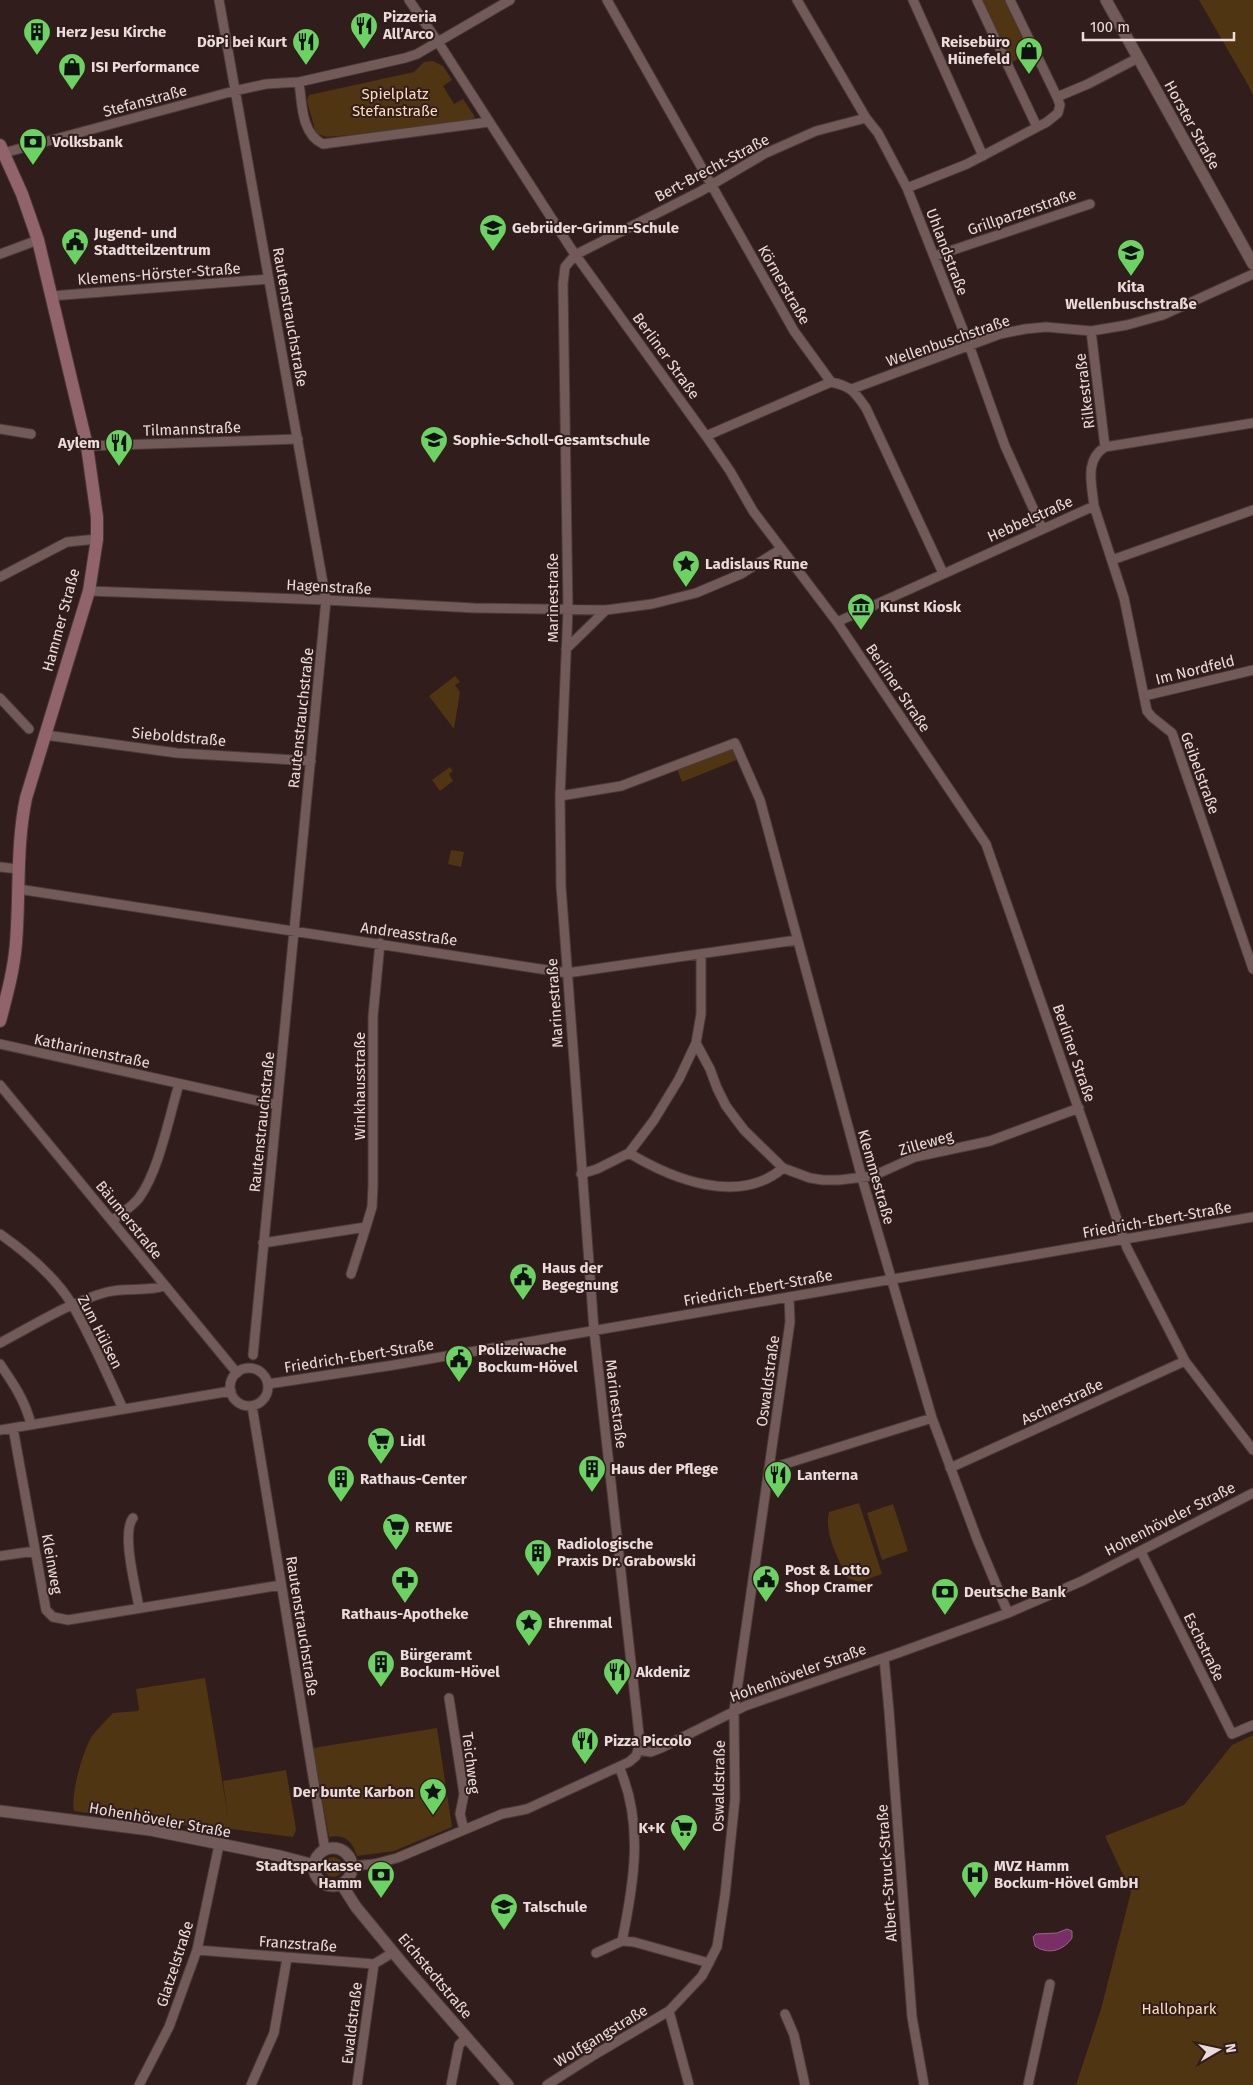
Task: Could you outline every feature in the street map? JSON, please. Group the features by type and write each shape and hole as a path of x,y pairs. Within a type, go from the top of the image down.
{"main road":[{"name":"Hammer Straße","path":"0,1021 15,956 22,817 89,591 97,539 96,496 87,446 38,240 22,194 1,151"}],"street":[{"name":"Rautenstrauchstraße","path":"219,0 326,600 253,1354"},
{"name":"Berliner Straße","path":"409,0 575,254 706,436 730,471 753,511 837,622 986,844 1124,1240 1185,1361 1253,1450"},
{"name":"Stefanstraße","path":"1,151 234,91 266,84 298,82 405,58 417,54 510,0"},
{"name":"Körnerstraße","path":"607,0 794,331 831,382"},
{"name":"Uhlandstraße","path":"798,0 866,118 878,133 907,188 969,345 1005,446 1042,528"},
{"path":"913,0 983,156"},
{"path":"977,0 1037,127"},
{"path":"907,188 967,164 1037,127 1058,113 1060,105 1057,97 1010,0"},
{"name":"Horster Straße","path":"1106,0 1253,264"},
{"path":"1057,97 1088,84 1138,58"},
{"path":"298,82 307,131 312,138 323,144 489,122"},
{"name":"Bert-Brecht-Straße","path":"575,254 712,184 764,154 824,129 866,118"},
{"name":"Grillparzerstraße","path":"935,256 1090,204"},
{"path":"0,254 38,240"},
{"name":"Marinestraße","path":"575,254 565,267 562,284 568,610 560,796 561,886 594,1330 640,1744 639,1750"},
{"name":"Wellenbuschstraße","path":"852,389 1000,334 1025,329 1046,328 1092,331 1163,315 1253,274"},
{"name":"Klemens-Hörster-Straße","path":"51,296 269,279"},
{"name":"Rilkestraße","path":"1092,331 1105,447"},
{"path":"706,436 831,382 852,389 866,408 943,573"},
{"path":"1105,447 1253,423"},
{"path":"0,429 30,434"},
{"name":"Tilmannstraße","path":"87,446 298,439"},
{"name":"Hebbelstraße","path":"837,622 1094,506 1091,466 1098,452 1105,447"},
{"name":"Geibelstraße","path":"1094,506 1124,598 1147,711 1172,733 1253,969"},
{"path":"1112,560 1253,510"},
{"path":"0,577 67,542 97,539"},
{"path":"568,610 606,610 652,604 696,592 741,574 781,549"},
{"name":"Hagenstraße","path":"89,591 474,608 568,610"},
{"path":"566,649 606,610"},
{"name":"Im Nordfeld","path":"1144,696 1253,670"},
{"path":"0,698 29,729"},
{"name":"Sieboldstraße","path":"45,735 177,752 311,761"},
{"name":"Klemmestraße","path":"560,796 621,786 735,742 760,800 890,1279 932,1418 1008,1613"},
{"path":"0,867 18,869"},
{"name":"Andreasstraße","path":"18,889 567,973 797,940"},
{"name":"Winkhausstraße","path":"351,1274 372,1207 373,1016 380,943"},
{"path":"581,1174 597,1169 629,1152 654,1120 679,1079 696,1043 701,1014 703,964 701,954"},
{"name":"Zilleweg","path":"696,1043 726,1106 744,1130 783,1168 810,1178 823,1180 873,1176 915,1157 990,1140 1079,1108"},
{"name":"Katharinenstraße","path":"0,1044 277,1106"},
{"path":"112,1221 137,1200 145,1189 158,1155 179,1084"},
{"name":"Bäumerstraße","path":"0,1085 237,1373"},
{"path":"629,1152 680,1178 709,1185 746,1186 762,1182 774,1176 783,1168"},
{"name":"Friedrich-Ebert-Straße","path":"268,1384 1253,1217"},
{"path":"263,1243 366,1227"},
{"name":"Zum Hülsen","path":"0,1234 21,1249 54,1282 72,1305 97,1351 123,1409"},
{"path":"0,1343 72,1305 107,1292 156,1289 164,1286"},
{"name":"Oswaldstraße","path":"669,2011 702,1976 716,1947 721,1926 735,1799 734,1711 790,1322 789,1297"},
{"name":"Ascherstraße","path":"950,1468 1185,1361"},
{"path":"0,1364 15,1386 29,1414 31,1425"},
{"path":"247,1369 258,1371 268,1384 264,1399 252,1406 241,1404 233,1396 231,1390 233,1378 237,1373 247,1369"},
{"path":"0,1430 231,1390"},
{"name":"Rautenstrauchstraße","path":"252,1406 325,1850"},
{"path":"769,1469 932,1418"},
{"name":"Kleinweg","path":"13,1428 46,1610 53,1617 68,1620 282,1585"},
{"name":"Hohenhöveler Straße","path":"639,1750 651,1752 744,1706 1008,1613 1082,1581 1142,1552 1253,1493"},
{"path":"133,1518 130,1522 127,1536 139,1608"},
{"path":"0,1556 35,1551"},
{"name":"Eschstraße","path":"1142,1552 1232,1734 1253,1725"},
{"name":"Albert-Struck-Straße","path":"884,1658 912,2018 924,2085"},
{"name":"Teichweg","path":"449,1698 464,1794 460,1814 464,1830"},
{"path":"352,1866 374,1864 397,1858 502,1814 527,1809 629,1762 639,1750"},
{"path":"619,1767 631,1802 636,1860 633,1890 622,1941"},
{"name":"Hohenhöveler Straße","path":"0,1811 150,1830 280,1856 314,1865"},
{"name":"Glatzelstraße","path":"139,2085 169,2027 197,1950 219,1845"},
{"path":"337,1848 343,1851 351,1860 350,1877 342,1884 325,1885 316,1877 314,1865 317,1856 325,1850 337,1848"},
{"name":"Eichstedtstraße","path":"342,1884 356,1907 508,2085"},
{"path":"596,1953 622,1941 634,1942 709,1962"},
{"name":"Franzstraße","path":"197,1950 374,1964"},
{"path":"374,1964 394,1952"},
{"path":"251,2085 274,2033 287,1958"},
{"name":"Ewaldstraße","path":"357,2085 374,1964"},
{"path":"1028,2085 1050,1984"},
{"path":"669,2011 689,2085"},
{"name":"Wolfgangstraße","path":"547,2085 669,2011"},
{"path":"784,2014 794,2036 805,2085"},
{"path":"451,2085 459,2045 467,2037"}],"green space":[{"path":"982,0 1005,0 1031,53 1010,63"},
{"path":"1199,0 1253,0 1253,95 1247,83"},
{"name":"Spielplatz Stefanstraße","path":"433,61 443,66 452,80 443,86 454,104 463,99 475,117 471,120 326,137 316,133 307,101 309,95 414,72 424,62"},
{"path":"455,676 460,682 455,685 460,692 454,729 429,696"},
{"path":"733,747 739,759 682,782 677,769"},
{"path":"450,767 453,771 449,774 453,781 440,791 432,780"},
{"path":"451,850 464,852 461,867 448,864"},
{"path":"859,1503 882,1574 859,1582 847,1578 830,1537 828,1520 829,1512"},
{"path":"893,1504 908,1551 882,1560 867,1513"},
{"path":"205,1678 228,1816 223,1781 286,1770 296,1830 293,1837 231,1829 152,1823 74,1811 73,1804 76,1784 88,1743 94,1733 113,1713 138,1711 136,1689"},
{"path":"437,1728 452,1827 394,1851 357,1856 353,1846 347,1840 335,1836 329,1837 313,1748"},
{"name":"Hallohpark","path":"1253,1735 1253,2085 1076,2085 1101,2009 1131,1892 1105,1836 1184,1805 1232,1745"},
{"path":"333,1857 340,1860 343,1867 340,1874 333,1877 326,1874 323,1867 326,1860"}],"shaded area":[{"path":"1067,1929 1072,1931 1072,1938 1060,1949 1050,1951 1035,1946 1033,1937 1036,1934 1057,1933"}],"place":[{"name":"Pizzeria All’Arco","path":"364,50"},
{"name":"Herz Jesu Kirche","path":"37,56"},
{"name":"DöPi bei Kurt","path":"306,66"},
{"name":"Reisebüro Hünefeld","path":"1029,75"},
{"name":"ISI Performance","path":"72,91"},
{"name":"Volksbank","path":"33,166"},
{"name":"Gebrüder-Grimm-Schule","path":"493,252"},
{"name":"Jugend- und Stadtteilzentrum","path":"75,266"},
{"name":"Kita Wellenbuschstraße","path":"1131,277"},
{"name":"Sophie-Scholl-Gesamtschule","path":"434,464"},
{"name":"Aylem","path":"119,467"},
{"name":"Ladislaus Rune","path":"686,588"},
{"name":"Kunst Kiosk","path":"861,631"},
{"name":"Haus der Begegnung","path":"523,1301"},
{"name":"Polizeiwache Bockum-Hövel","path":"459,1383"},
{"name":"Lidl","path":"381,1465"},
{"name":"Haus der Pflege","path":"592,1493"},
{"name":"Lanterna","path":"778,1499"},
{"name":"Rathaus-Center","path":"341,1503"},
{"name":"REWE","path":"396,1551"},
{"name":"Radiologische Praxis Dr. Grabowski","path":"538,1577"},
{"name":"Post & Lotto Shop Cramer","path":"766,1603"},
{"name":"Rathaus-Apotheke","path":"405,1604"},
{"name":"Deutsche Bank","path":"945,1616"},
{"name":"Ehrenmal","path":"529,1647"},
{"name":"Bürgeramt Bockum-Hövel","path":"381,1688"},
{"name":"Akdeniz","path":"617,1696"},
{"name":"Pizza Piccolo","path":"585,1765"},
{"name":"Der bunte Karbon","path":"433,1816"},
{"name":"K+K","path":"684,1852"},
{"name":"Stadtsparkasse Hamm","path":"381,1899"},
{"name":"MVZ Hamm Bockum-Hövel GmbH","path":"975,1899"},
{"name":"Talschule","path":"504,1931"}]}
